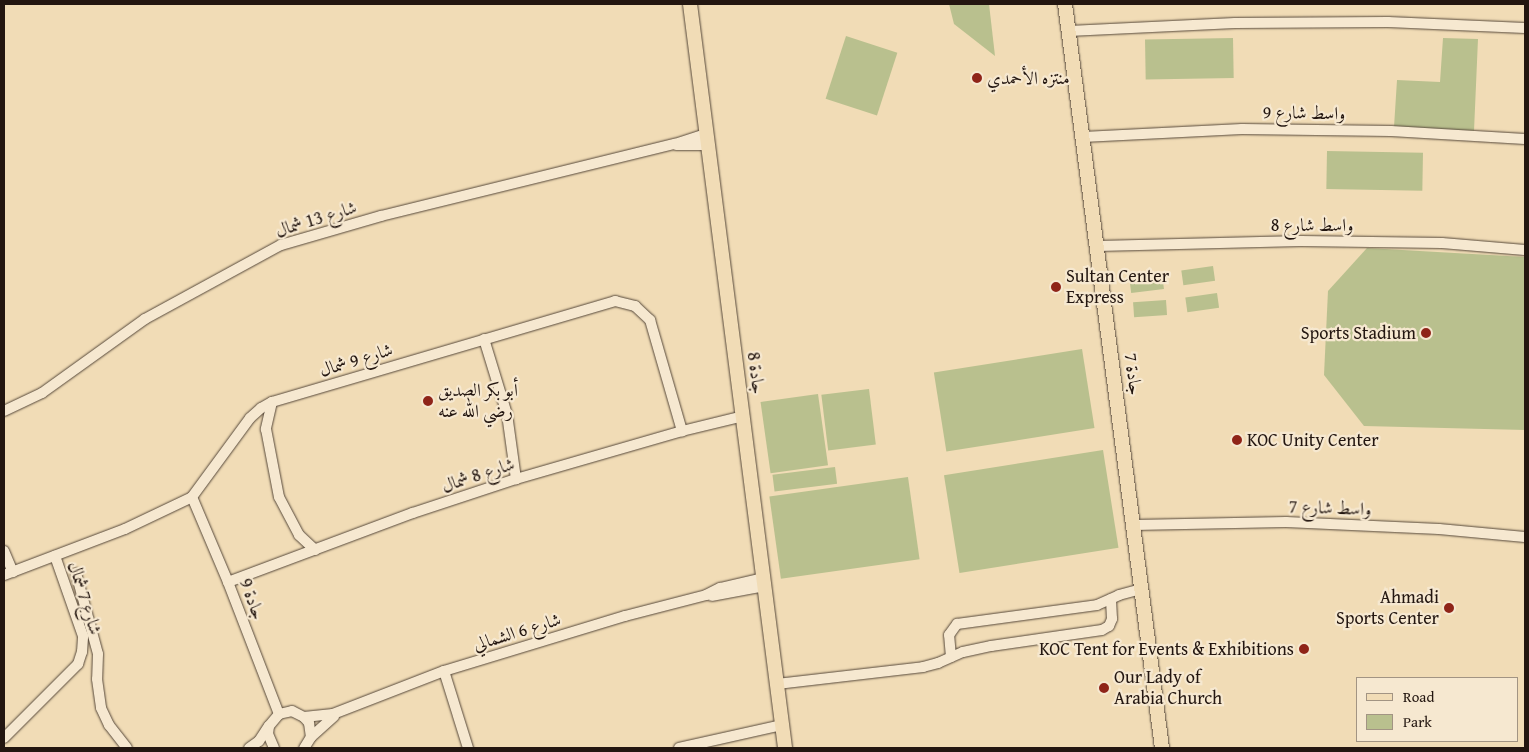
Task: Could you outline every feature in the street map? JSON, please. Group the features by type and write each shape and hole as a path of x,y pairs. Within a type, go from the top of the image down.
{"main road":[{"name":"جادة 8","path":"690,4 785,748"},
{"name":"جادة 7","path":"1065,4 1162,748"}],"street":[{"path":"1069,31 1235,22 1388,22 1525,28"},
{"name":"واسط شارع 9","path":"1083,138 1242,129 1391,131 1525,139"},
{"name":"شارع 13 شمال","path":"4,411 42,393 145,320 281,245 381,216 505,184 674,144 706,139"},
{"name":"واسط شارع 8","path":"1098,246 1301,241 1442,243 1525,250"},
{"name":"شارع 9 شمال","path":"8,573 125,529 192,497 250,418 261,408 272,402 615,301 635,306 650,320 656,335 682,431"},
{"path":"484,339 507,414 516,479"},
{"path":"272,402 266,428 279,497 299,535 315,550"},
{"name":"شارع 8 شمال","path":"228,582 413,513 516,479 682,431 744,416"},
{"name":"جادة 9","path":"192,497 228,582 278,714"},
{"name":"واسط شارع 7","path":"1134,525 1286,522 1439,529 1525,537"},
{"path":"4,552 8,573"},
{"name":"شارع 7 شمال","path":"4,738 78,664 82,652 83,636 55,556"},
{"path":"76,573 98,654 97,679 101,708 109,725 127,748"},
{"name":"شارع 6 الشمالي","path":"278,714 292,711 304,717 324,716 444,671 625,616 706,595 716,589 764,582"},
{"path":"951,657 949,635 957,624 1097,605 1111,598 1142,589"},
{"path":"777,684 923,667 951,657 1007,643 1102,630 1109,626 1112,619 1111,598"},
{"path":"444,671 468,748"},
{"name":"شارع 6 الشمالي","path":"304,748 311,737 341,711"},
{"path":"249,748 259,741 278,714"},
{"path":"304,717 311,730 311,737"},
{"path":"679,748 782,725"},
{"path":"269,726 268,734 274,748"}],"green space":[{"path":"949,4 989,4 995,56 954,24"},
{"path":"846,36 897,53 877,115 826,99"},
{"path":"1233,38 1234,78 1146,80 1145,40"},
{"path":"1443,38 1478,39 1474,131 1394,127 1397,80 1440,82"},
{"path":"1327,151 1423,153 1422,191 1326,189"},
{"name":"Sports Stadium","path":"1367,248 1525,257 1525,430 1364,426 1324,375 1328,291"},
{"path":"1213,266 1215,281 1183,285 1181,270"},
{"path":"1162,273 1164,289 1131,293 1129,277"},
{"path":"1217,293 1219,308 1187,312 1185,297"},
{"path":"1166,300 1167,315 1134,317 1133,302"},
{"path":"1082,349 1095,428 946,451 934,372"},
{"path":"869,389 876,445 828,450 821,395"},
{"path":"818,394 828,465 771,473 761,402"},
{"path":"1103,450 1118,548 959,573 944,475"},
{"path":"835,467 837,484 775,492 772,475"},
{"path":"908,477 920,559 781,579 769,496"}],"place":[{"name":"منتزه الأحمدي","path":"977,78"},
{"name":"Sultan Center Express","path":"1056,287"},
{"name":"Sports Stadium","path":"1426,333"},
{"name":"أبو بكر الصديق رضي الله عنه","path":"428,401"},
{"name":"KOC Unity Center","path":"1237,440"},
{"name":"Ahmadi Sports Center","path":"1449,608"},
{"name":"KOC Tent for Events & Exhibitions","path":"1304,649"},
{"name":"Our Lady of Arabia Church","path":"1104,688"}]}
